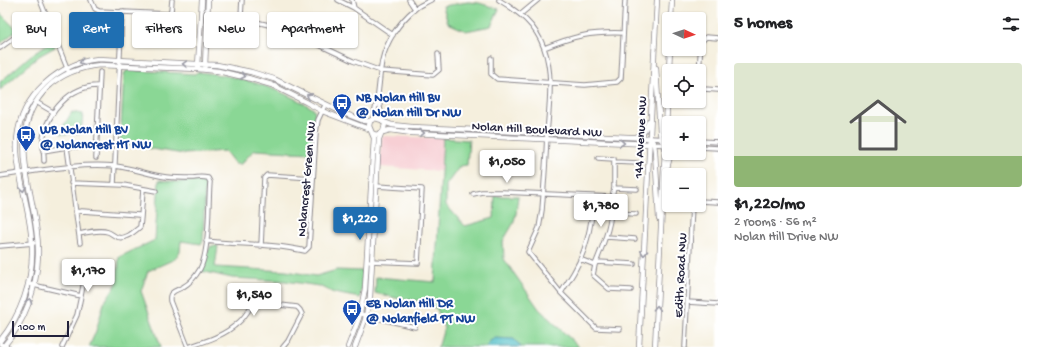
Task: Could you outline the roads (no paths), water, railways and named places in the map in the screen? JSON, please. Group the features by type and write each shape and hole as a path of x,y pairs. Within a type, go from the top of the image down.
{"street":[{"path":"40,0 44,12"},
{"path":"91,0 95,10 99,11 169,14 172,11 172,0"},
{"path":"198,67 202,0"},
{"path":"205,70 208,0"},
{"path":"242,0 241,16 244,19 273,26 298,35 353,62 381,71 433,75 439,70 438,54"},
{"path":"338,0 354,8 393,35"},
{"path":"352,0 354,8"},
{"path":"409,0 415,8"},
{"path":"354,347 360,335 370,297 369,261 375,162 379,139 385,127 379,97 382,60 393,35 403,21 415,8 431,0"},
{"path":"499,0 521,14 533,28 544,48 550,83 543,194 539,228 528,252 561,293 596,328 620,329"},
{"path":"521,14 538,0"},
{"path":"491,58 491,74 497,79 585,85 617,82 621,78 625,0"},
{"name":"144 Avenue NW","path":"639,347 652,144 650,138 657,0"},
{"path":"672,0 672,12"},
{"path":"114,184 122,11"},
{"path":"544,48 569,38 587,34 604,32 623,33"},
{"path":"700,64 701,42 706,37 718,38"},
{"path":"0,48 12,39"},
{"path":"655,42 660,132 662,135"},
{"path":"58,48 69,73"},
{"name":"144 Avenue NW","path":"666,116 670,56"},
{"path":"35,243 20,174 17,152 20,125 24,112 33,96 48,80 66,68 92,59 120,63 198,67 205,70 218,71 248,78 272,85 322,111 370,131 376,135 382,133"},
{"path":"3,345 25,313 31,285 37,269 23,149 23,139 28,120 36,102 45,90 69,73 93,65 120,63"},
{"path":"198,67 205,64 244,70 267,77 325,105 359,119 371,120 377,118 383,121"},
{"path":"96,158 100,72"},
{"path":"44,161 43,139 53,112 61,103 75,92 92,86 99,86"},
{"path":"706,89 718,90"},
{"path":"348,347 361,314 369,261 376,186 374,138 370,131 371,120 379,97"},
{"path":"36,102 53,112"},
{"name":"Nolancrest Green NW","path":"206,241 292,248 306,251 309,247 312,178 316,133 318,120 325,105"},
{"path":"634,138 643,133 651,114"},
{"name":"Nolan Hill Boulevard NW","path":"383,121 389,125 400,127 650,138"},
{"name":"Nolan Hill Boulevard NW","path":"382,133 390,130 412,133 662,145"},
{"path":"650,138 662,139"},
{"path":"706,141 718,142"},
{"path":"652,144 656,154 660,246"},
{"path":"44,151 67,147 96,146"},
{"path":"67,147 80,243"},
{"path":"706,147 718,148"},
{"path":"598,158 614,160 614,162 639,163"},
{"path":"614,162 612,213 607,237 596,263 593,275 609,289 631,290"},
{"path":"0,176 69,166 115,166 165,177 208,178 210,182 203,262 190,282 184,287 172,292 170,296 170,302 188,347 214,338 228,331 246,315 255,302 297,307 300,310 302,314 288,341 283,347"},
{"path":"261,246 264,178 267,175 312,178"},
{"path":"71,183 114,184 156,191"},
{"path":"369,261 418,263 422,189 376,186"},
{"path":"614,188 637,189"},
{"path":"79,234 103,231 109,232 116,237 123,238 135,232 140,227 143,190"},
{"path":"473,194 482,192 612,197"},
{"path":"561,293 575,271 584,250 590,227 594,200 591,196"},
{"path":"706,201 718,202"},
{"name":"144 Avenue NW","path":"655,347 662,207"},
{"path":"75,212 82,211 141,216"},
{"name":"Edith Road NW","path":"685,347 692,212"},
{"path":"612,213 636,214"},
{"path":"607,237 635,239"},
{"path":"0,246 35,243"},
{"path":"580,259 596,263 634,264"},
{"path":"62,347 72,327 84,281 89,273"},
{"path":"31,285 81,296"},
{"path":"688,302 718,304"},
{"path":"361,314 415,327"}],"water":[{"path":"495,338 514,339 521,347 486,347 490,341"}],"place":[{"name":"NB Nolan Hill Bv @ Nolan Hill Dr NW","path":"342,120"},
{"name":"WB Nolan Hill BV @ Nolancrest HT NW","path":"26,152"},
{"name":"EB Nolan Hill DR @ Nolanfield PT NW","path":"352,326"}]}
